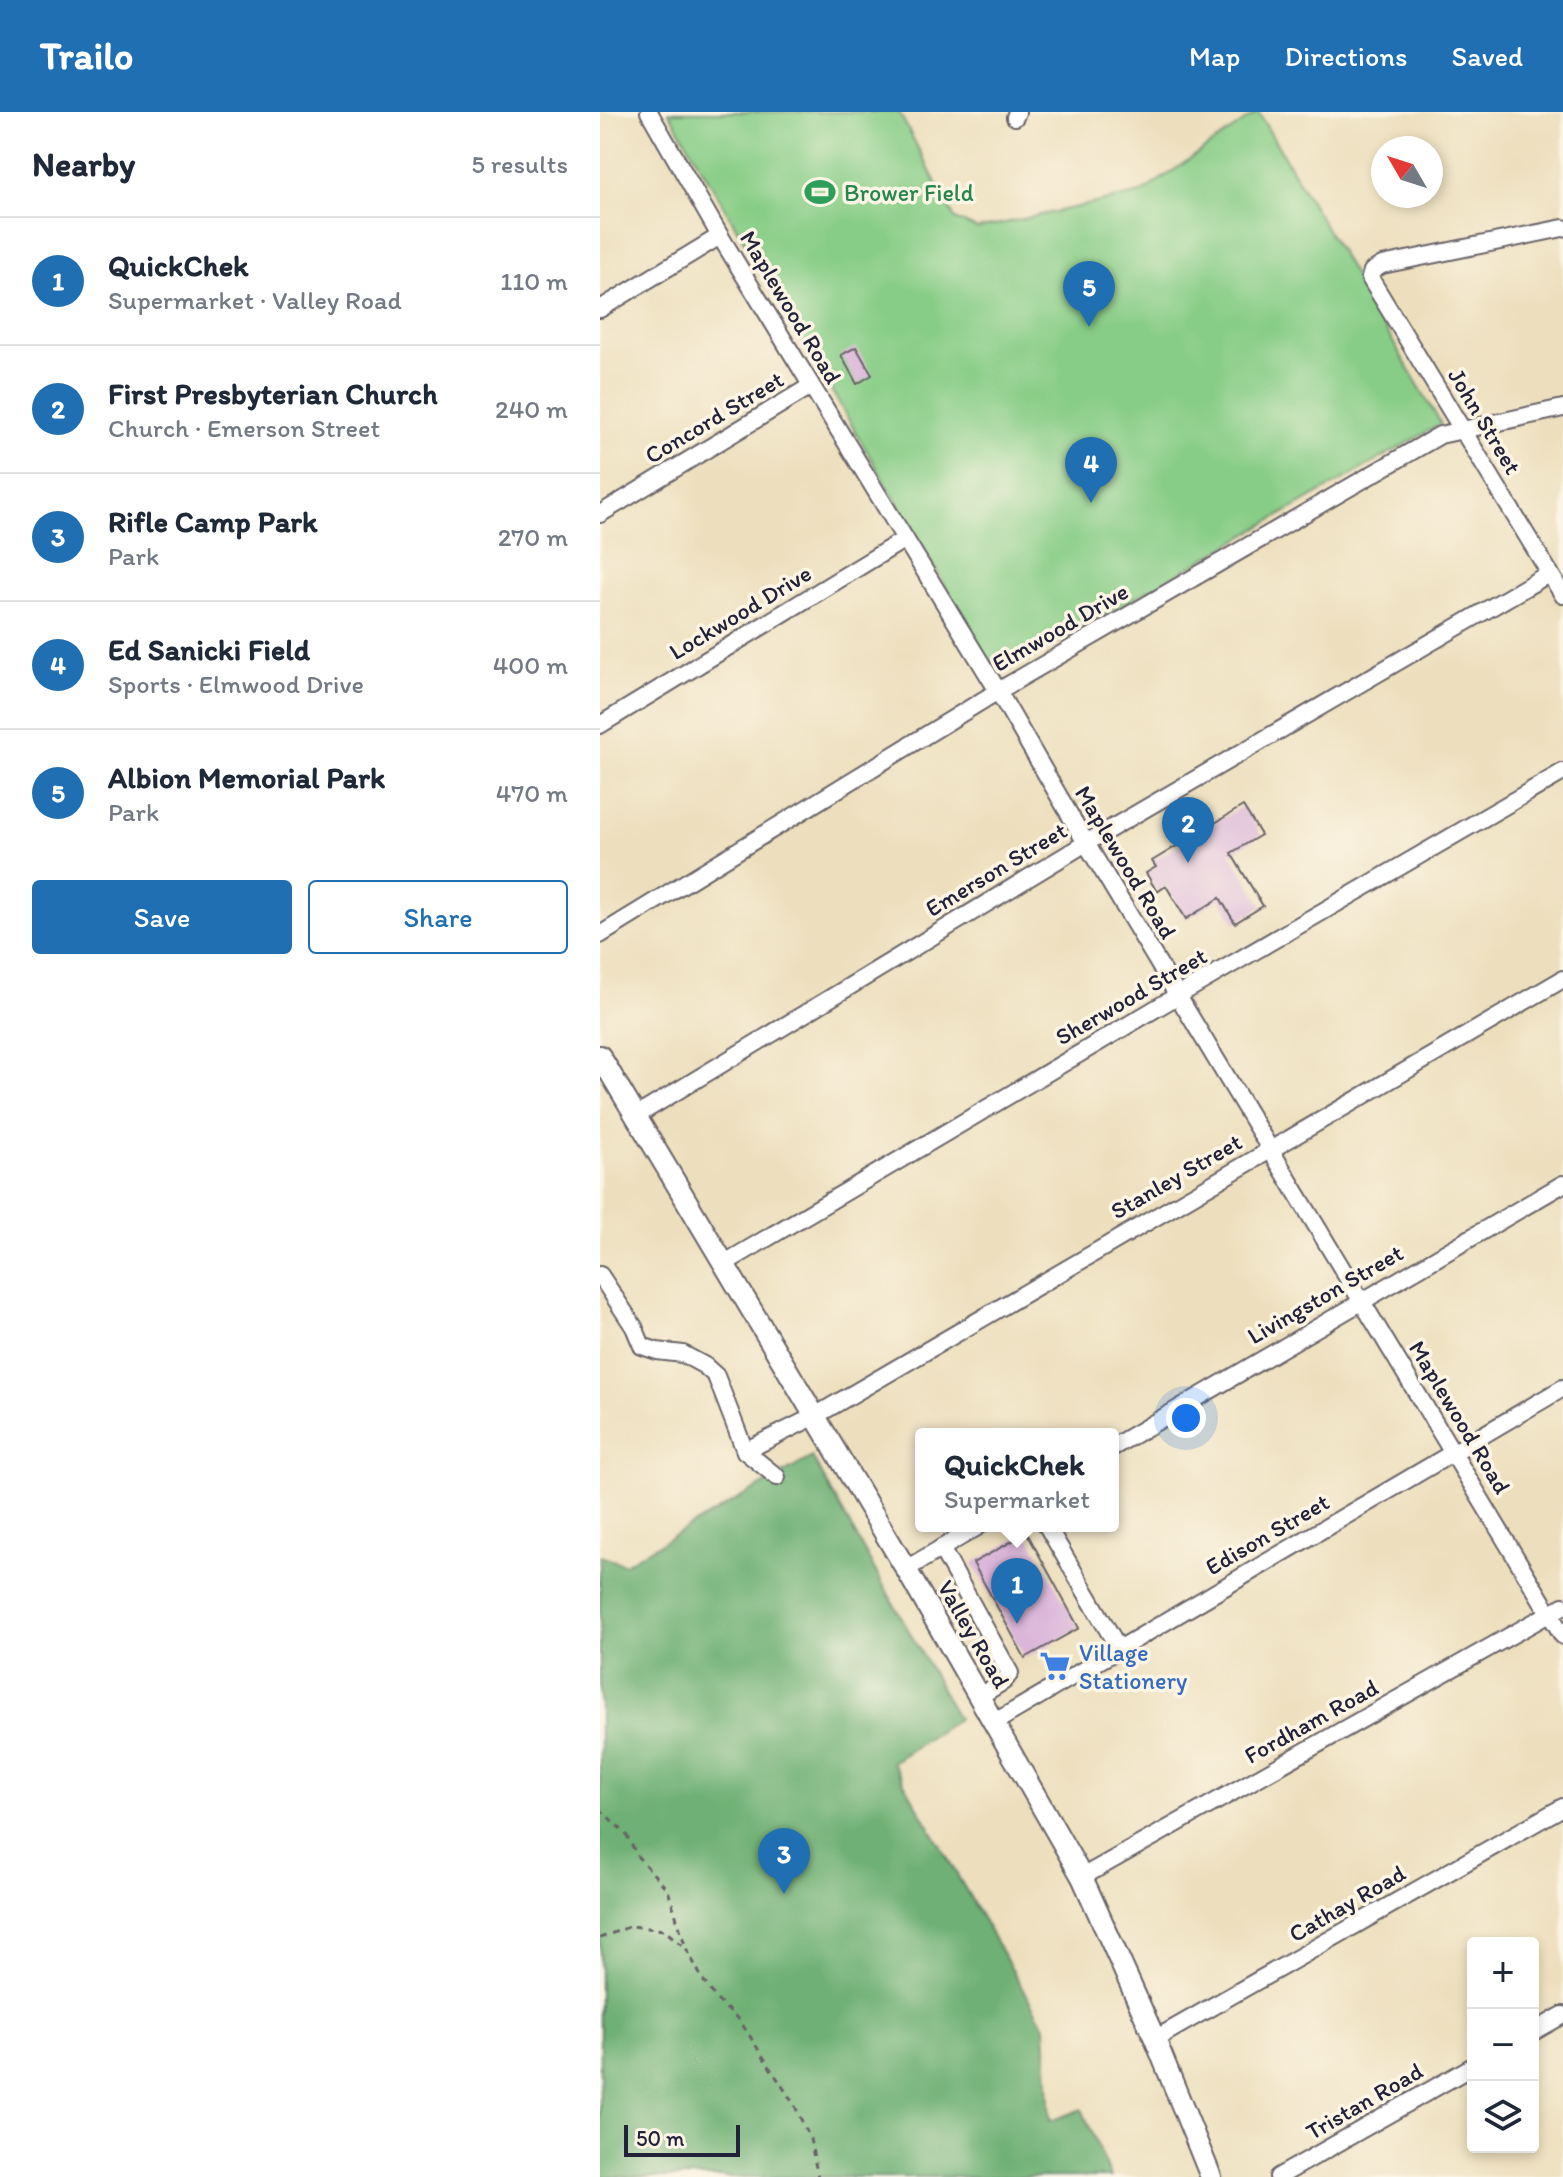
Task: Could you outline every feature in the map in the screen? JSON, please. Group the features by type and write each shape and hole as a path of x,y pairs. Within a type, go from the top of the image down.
{"main road":[{"name":"Valley Road","path":"601,1059 906,1569 1082,1877 1155,2039 1211,2177"}],"street":[{"name":"Maplewood Road","path":"649,112 720,236 998,691 1177,996 1453,1453 1556,1610 1563,1636"},
{"name":"John Street","path":"1563,228 1382,265 1372,271 1370,278 1563,595"},
{"path":"600,309 720,236"},
{"name":"Concord Street","path":"600,514 811,386"},
{"name":"Elmwood Drive","path":"600,935 998,691 1440,435 1563,408"},
{"name":"Lockwood Drive","path":"600,725 905,539"},
{"name":"Emerson Street","path":"636,1116 1086,843 1550,573"},
{"name":"Sherwood Street","path":"725,1263 1563,772"},
{"name":"Stanley Street","path":"745,1451 815,1416 1563,979"},
{"name":"Livingston Street","path":"1119,1443 1563,1184"},
{"path":"600,1275 634,1327 642,1346 683,1354 716,1376 745,1451 777,1477"},
{"name":"Edison Street","path":"995,1722 1563,1388"},
{"path":"906,1569 969,1532"},
{"path":"1051,1532 1119,1649"},
{"path":"941,1548 1010,1673 1004,1681 980,1696"},
{"name":"Fordham Road","path":"1082,1877 1556,1610"},
{"name":"Cathay Road","path":"1155,2039 1563,1807"},
{"path":"1539,2029 1563,2015"},
{"name":"Tristan Road","path":"1278,2177 1467,2069"}],"path":[{"path":"600,1809 626,1834 638,1857 668,1890 686,1948 703,1980 718,2001 740,2021 795,2106 810,2139 818,2177"},
{"path":"600,1938 631,1926 664,1930 686,1948"}],"green space":[{"path":"669,112 899,112 955,219 977,229 1141,193 1258,112 1441,424 998,676"},
{"path":"812,1457 958,1719 892,1762 1045,2027 1050,2121 1082,2109 1111,2177 600,2177 600,1556 624,1564"}],"building":[{"path":"856,347 872,375 857,384 841,355"},
{"path":"1243,806 1261,835 1231,853 1263,906 1235,923 1220,898 1186,919 1166,886 1157,892 1146,873 1156,867 1152,861"},
{"path":"1027,1533 1079,1628 1025,1658 973,1563"}],"place":[{"name":"Brower Field","path":"820,192"},
{"name":"Albion Memorial Park","path":"1089,327"},
{"name":"Ed Sanicki Field","path":"1091,503"},
{"name":"First Presbyterian Church","path":"1188,863"},
{"name":"QuickChek","path":"1017,1624"},
{"name":"Village Stationery","path":"1055,1666"},
{"name":"Rifle Camp Park","path":"784,1894"}]}
